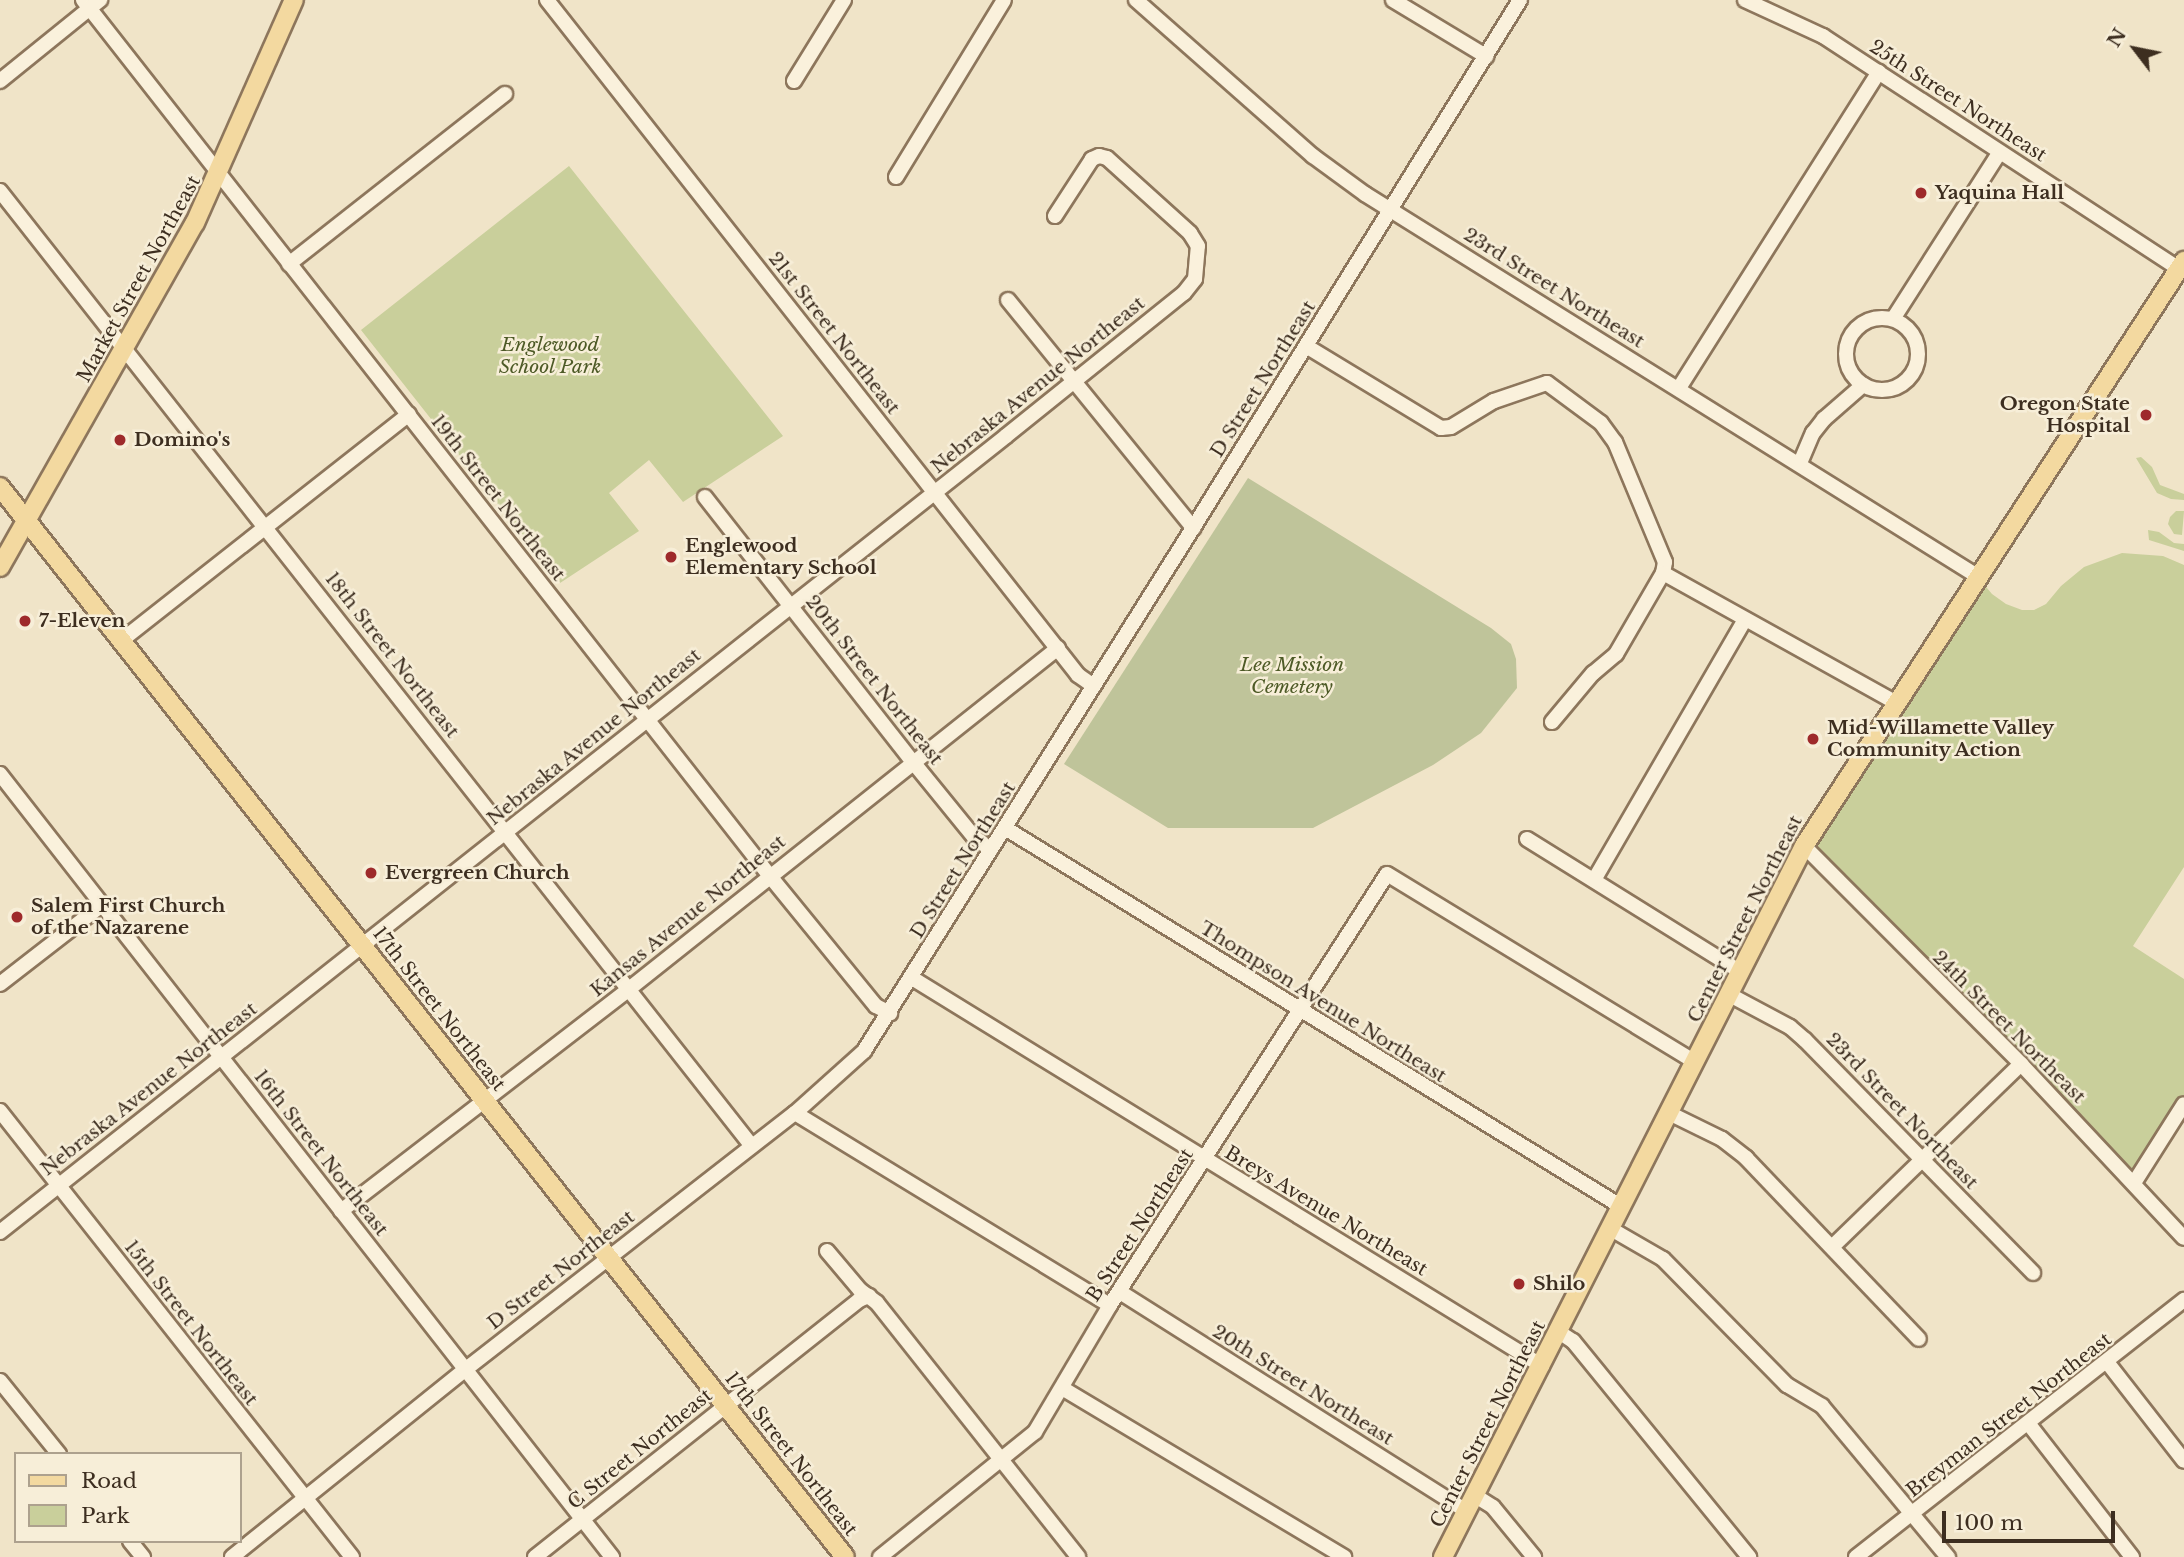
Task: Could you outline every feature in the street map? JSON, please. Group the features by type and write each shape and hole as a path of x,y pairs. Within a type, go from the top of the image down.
{"main road":[{"name":"Market Street Northeast","path":"0,567 125,351 219,174 294,0"},
{"name":"Center Street Northeast","path":"1443,1557 1804,846 2181,265"},
{"name":"17th Street Northeast","path":"0,487 845,1557"}],"street":[{"name":"21st Street Northeast","path":"547,0 1078,676 1094,686"},
{"path":"794,81 844,0"},
{"path":"897,177 1004,0"},
{"name":"23rd Street Northeast","path":"1136,0 1313,156 1391,211 1800,463 1977,576"},
{"path":"1392,0 1486,56"},
{"name":"D Street Northeast","path":"232,1557 466,1369 795,1113 864,1051 1391,211 1520,0"},
{"name":"25th Street Northeast","path":"1745,0 1824,36 2000,152 2181,265"},
{"name":"19th Street Northeast","path":"91,3 219,174 646,720 876,1006 890,1013"},
{"path":"0,81 91,3"},
{"path":"1679,388 1879,72"},
{"path":"289,264 505,94"},
{"path":"1893,319 2000,152"},
{"name":"Nebraska Avenue Northeast","path":"0,1231 935,492 1184,293 1195,279 1199,264 1198,246 1177,219 1115,165 1099,156 1087,165 1055,216"},
{"name":"18th Street Northeast","path":"0,191 751,1145"},
{"path":"1008,300 1193,528"},
{"path":"1870,319 1893,319 1912,332 1917,342 1917,364 1913,374 1897,387 1885,390 1863,385 1848,368 1847,344 1859,325 1870,319"},
{"path":"1306,346 1441,428 1451,427 1493,401 1541,383 1552,385 1601,423 1615,442 1665,562 1663,573 1616,654 1594,673 1552,722"},
{"path":"1800,463 1813,433 1824,419 1863,385"},
{"path":"122,640 409,414"},
{"name":"20th Street Northeast","path":"705,497 913,762 974,837 992,850"},
{"path":"1663,573 1895,702"},
{"path":"1594,880 1745,620"},
{"name":"Kansas Avenue Northeast","path":"341,1211 629,989 769,875 1058,648"},
{"name":"16th Street Northeast","path":"0,774 612,1557"},
{"name":"Thompson Avenue Northeast","path":"1005,828 1622,1207"},
{"path":"1527,839 1741,972"},
{"name":"24th Street Northeast","path":"1804,846 2021,1064 2184,1238"},
{"name":"B Street Northeast","path":"880,1557 1035,1432 1110,1306 1387,874 1695,1062"},
{"path":"0,984 103,904"},
{"name":"Breys Avenue Northeast","path":"912,978 1542,1366"},
{"name":"23rd Street Northeast","path":"1730,995 1790,1027 2033,1273"},
{"path":"1832,1247 2021,1064"},
{"path":"2134,1183 2184,1104"},
{"name":"15th Street Northeast","path":"0,1111 352,1557"},
{"path":"795,1113 1110,1306"},
{"path":"1669,1113 1732,1146 1919,1339"},
{"path":"1611,1228 1663,1259 1787,1385 1822,1406 1948,1557"},
{"path":"827,1251 860,1290 869,1296 1078,1557"},
{"name":"20th Street Northeast","path":"1120,1292 1470,1503 1493,1507 1534,1557"},
{"name":"C Street Northeast","path":"535,1557 859,1300 869,1296"},
{"name":"Breyman Street Northeast","path":"1856,1557 2184,1300"},
{"path":"1559,1332 1573,1341 1749,1557"},
{"path":"2107,1362 2184,1461"},
{"path":"0,1381 57,1452"},
{"path":"1062,1388 1344,1557"},
{"path":"2028,1423 2132,1557"},
{"path":"132,1543 143,1557"}],"green space":[{"name":"Englewood School Park","path":"569,166 783,436 683,502 649,460 609,493 639,531 560,583 361,330"},
{"path":"2141,457 2152,467 2160,485 2184,494 2184,500 2171,499 2157,493 2136,458"},
{"name":"Lee Mission Cemetery","path":"1248,478 1491,628 1511,644 1516,659 1517,688 1481,733 1433,765 1313,828 1168,828 1064,764"},
{"path":"2176,511 2184,511 2182,535 2174,534 2168,524"},
{"path":"2148,530 2159,532 2174,543 2184,544 2184,551 2149,540"},
{"path":"2122,553 2163,556 2184,565 2184,867 2133,946 2184,979 2184,1104 2134,1183 1804,846 1977,576 1992,594 2006,604 2022,610 2034,610 2046,604 2061,586 2084,567"}],"place":[{"name":"Yaquina Hall","path":"1921,193"},
{"name":"Oregon State Hospital","path":"2146,415"},
{"name":"Domino's","path":"120,440"},
{"name":"Englewood Elementary School","path":"671,557"},
{"name":"7-Eleven","path":"25,621"},
{"name":"Mid-Willamette Valley Community Action","path":"1813,739"},
{"name":"Evergreen Church","path":"371,873"},
{"name":"Salem First Church of the Nazarene","path":"17,917"},
{"name":"Shilo","path":"1519,1284"}]}
